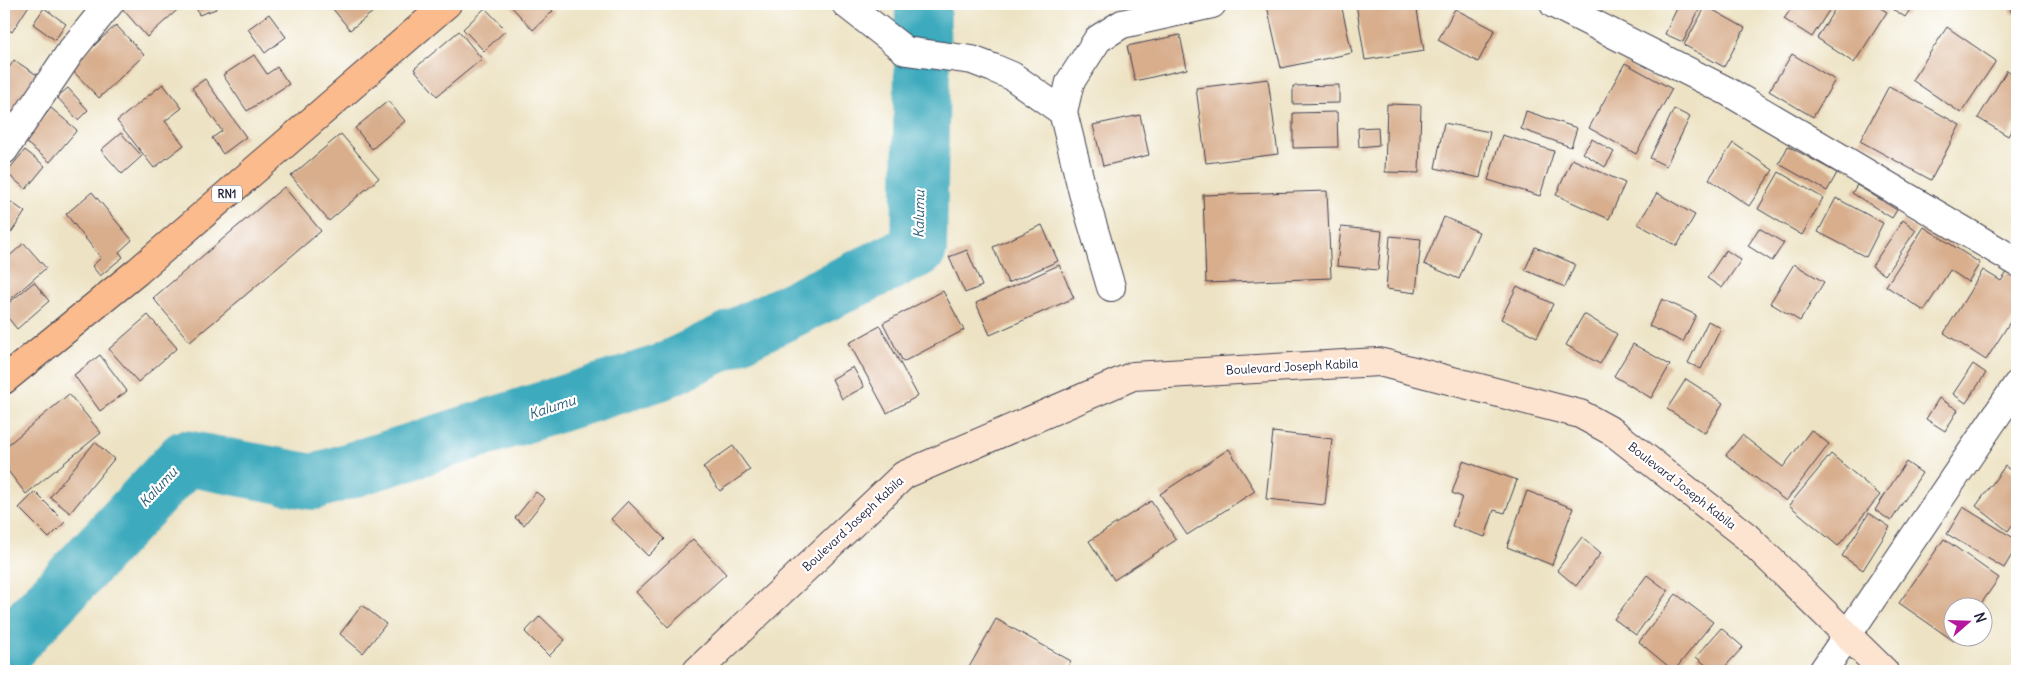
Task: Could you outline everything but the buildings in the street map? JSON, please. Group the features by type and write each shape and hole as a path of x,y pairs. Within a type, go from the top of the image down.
{"highway":[{"name":"RN1","path":"6,373 138,271 447,4"}],"main road":[{"name":"Boulevard Joseph Kabila","path":"697,671 904,475 1133,376 1379,362 1580,414 1613,432 1746,536 1884,671"}],"street":[{"path":"4,150 72,51 109,4"},
{"path":"846,4 906,51 972,60 1012,76 1063,112"},
{"path":"1111,287 1083,193 1063,112 1070,82 1098,39 1122,24 1212,4"},
{"path":"1554,4 1727,91 2017,262"},
{"path":"1823,671 2017,385"}],"waterway":[{"name":"Kalumu","path":"4,651 185,458 313,482 659,373 919,249 923,4"}]}
